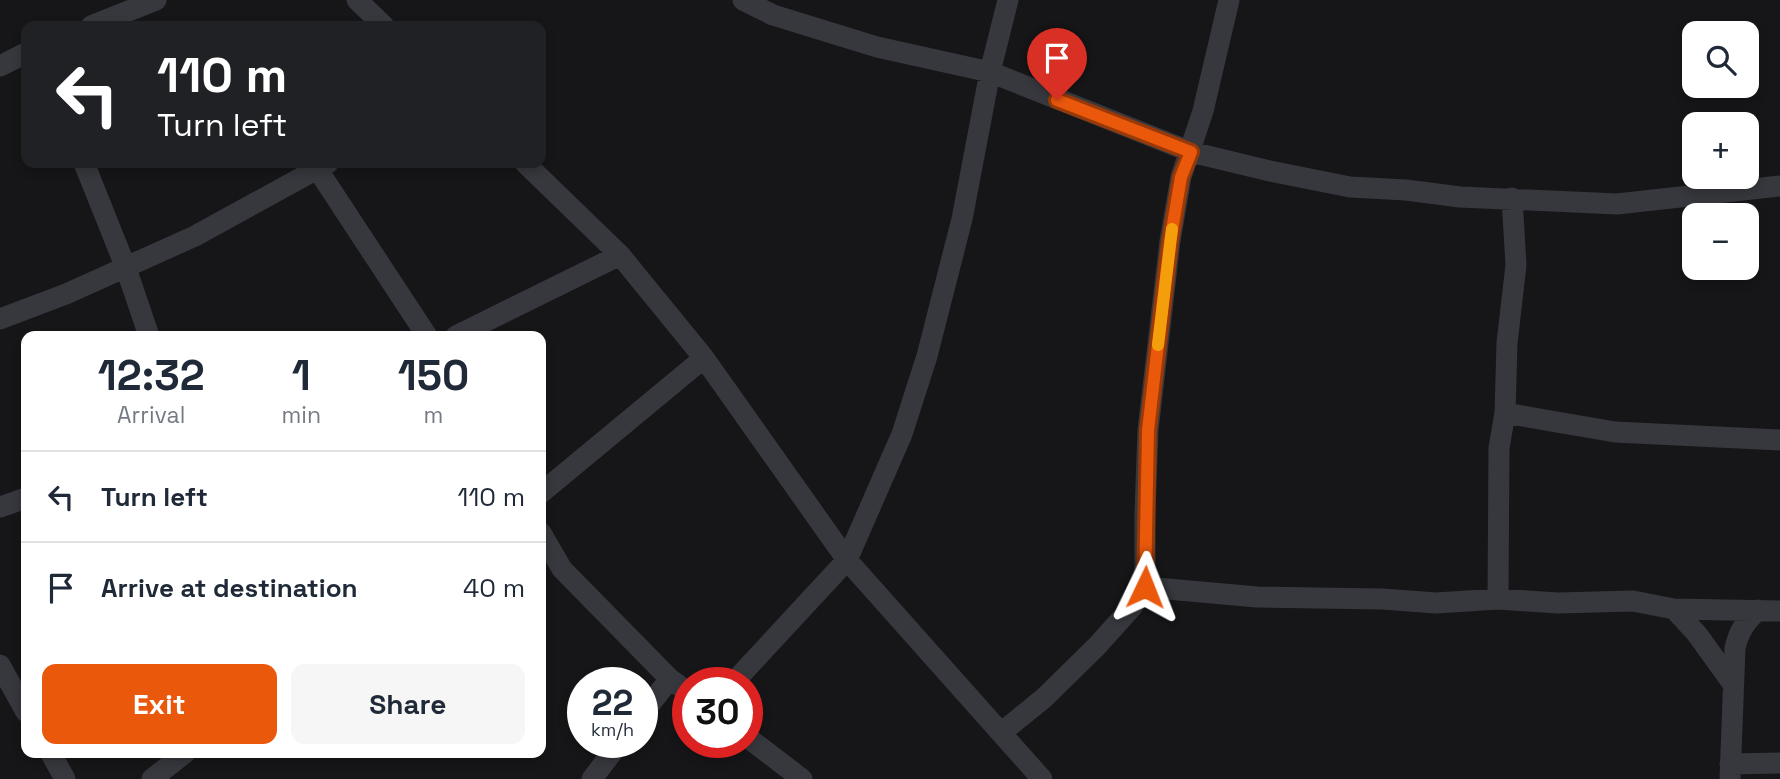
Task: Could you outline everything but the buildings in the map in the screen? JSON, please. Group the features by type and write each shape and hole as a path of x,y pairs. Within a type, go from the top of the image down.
{"street":[{"path":"104,21 156,0"},
{"path":"357,0 379,21"},
{"path":"743,0 773,15 877,47 990,72 1191,152 1270,172 1350,187 1460,197 1617,204 1780,186"},
{"path":"748,667 847,561 902,434 927,356 962,219 990,72 1008,0"},
{"path":"1001,733 1044,698 1097,646 1132,607 1145,587 1148,430 1170,242 1181,177 1203,111 1229,0"},
{"path":"0,65 21,55"},
{"path":"86,168 126,268 147,331"},
{"path":"0,319 66,294 195,236 319,168"},
{"path":"324,168 424,331"},
{"path":"530,168 620,256 704,358 847,561 1042,779"},
{"path":"1499,598 1499,448 1505,413 1507,343 1516,265 1512,198"},
{"path":"466,331 620,256"},
{"path":"546,489 704,358"},
{"path":"1505,413 1615,432 1780,440"},
{"path":"0,507 21,500"},
{"path":"546,542 562,569 670,678 658,693"},
{"path":"1145,587 1256,597 1382,599 1436,603 1499,598 1558,603 1633,601 1674,609 1780,611"},
{"path":"1674,609 1697,634 1732,684"},
{"path":"1758,610 1739,631 1735,648 1730,771 1780,763"},
{"path":"0,664 21,703"},
{"path":"763,749 802,779"},
{"path":"53,758 65,779"},
{"path":"152,779 178,758"},
{"path":"592,779 608,758"}],"slow traffic":[{"path":"1158,345 1172,229"}],"route":[{"path":"1057,100 1191,152 1181,177 1161,304 1148,430 1145,587"}]}
